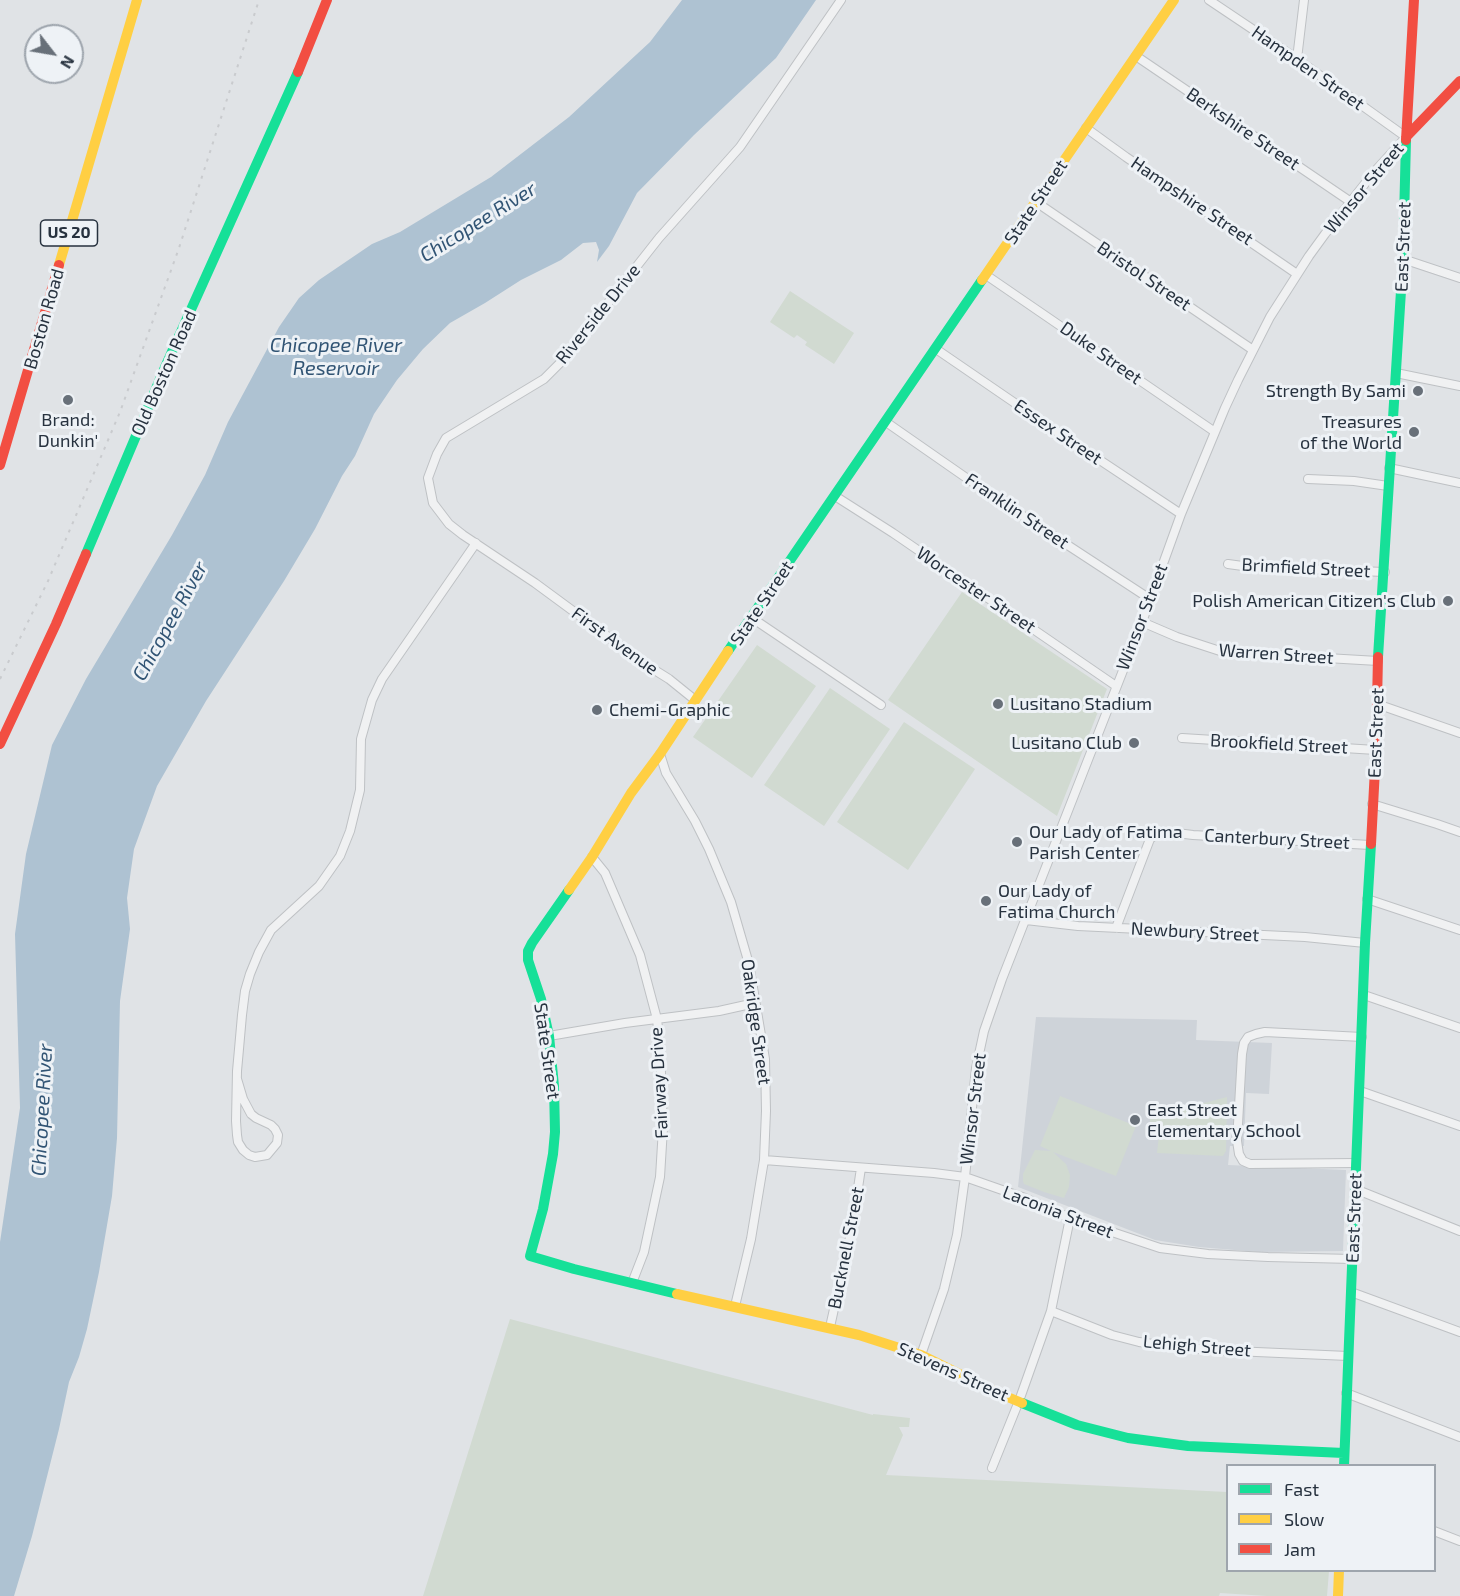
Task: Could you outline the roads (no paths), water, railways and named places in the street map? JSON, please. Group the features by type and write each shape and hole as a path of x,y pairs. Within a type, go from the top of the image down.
{"street":[{"name":"Boston Road","path":"0,465 137,0"},
{"name":"Old Boston Road","path":"0,744 68,597 166,365 296,77 327,0"},
{"name":"Riverside Drive","path":"535,583 449,524 433,503 428,478 437,454 446,438 544,379 563,360 659,238 740,147 841,0"},
{"name":"State Street","path":"530,1256 543,1209 553,1154 555,1110 549,1036 541,999 528,960 528,951 631,793 660,754 1174,0"},
{"name":"Hampden Street","path":"1209,0 1298,59 1406,137"},
{"path":"1298,59 1304,0"},
{"name":"East Street","path":"1344,1464 1378,661 1403,259 1406,137 1414,0"},
{"name":"Berkshire Street","path":"1136,56 1351,202"},
{"name":"Winsor Street","path":"921,1355 946,1281 957,1236 965,1178 970,1114 980,1048 1002,979 1143,622 1181,514 1215,432 1270,317 1325,234 1375,171 1460,81"},
{"name":"Hampshire Street","path":"1086,128 1298,274"},
{"name":"Bristol Street","path":"1036,202 1253,350"},
{"path":"1403,259 1460,278"},
{"name":"Duke Street","path":"986,275 1215,432"},
{"name":"Essex Street","path":"936,349 1181,514"},
{"path":"1396,373 1460,386"},
{"name":"Franklin Street","path":"886,422 988,493 1150,599"},
{"path":"1389,468 1460,483"},
{"path":"1308,478 1388,486"},
{"name":"Worcester Street","path":"835,496 911,545 1116,686"},
{"path":"237,1079 250,1114 271,1125 278,1135 277,1143 267,1155 255,1157 249,1155 238,1142 237,1079 245,991 259,952 271,930 319,886 340,856 350,831 360,790 361,739 372,700 382,680 476,543"},
{"name":"Brimfield Street","path":"1228,564 1250,567 1385,572"},
{"name":"First Avenue","path":"535,583 695,700"},
{"path":"752,618 881,705"},
{"name":"Warren Street","path":"1143,622 1177,637 1223,652 1378,661"},
{"path":"1377,704 1460,733"},
{"name":"Brookfield Street","path":"1182,738 1376,750"},
{"name":"Oakridge Street","path":"660,754 666,773 709,849 731,902 749,964 765,1059 764,1160 751,1239 735,1306"},
{"path":"1372,804 1460,832"},
{"name":"Canterbury Street","path":"1116,928 1150,839 1160,831 1194,835 1370,844"},
{"name":"Fairway Drive","path":"592,856 605,873 633,936 646,974 657,1019 660,1046 663,1137 660,1177 644,1252 632,1283"},
{"path":"1367,899 1460,930"},
{"name":"Newbury Street","path":"1026,920 1078,927 1305,937 1365,943"},
{"path":"1364,995 1460,1028"},
{"path":"549,1036 755,1004"},
{"path":"1356,1163 1250,1164 1243,1161 1239,1154 1237,1141 1242,1054 1248,1037 1265,1032 1362,1037"},
{"path":"1360,1091 1460,1126"},
{"name":"Laconia Street","path":"764,1160 934,1173 965,1178 1025,1198 1070,1218 1160,1248 1208,1254 1353,1259"},
{"name":"Bucknell Street","path":"830,1328 852,1228 861,1168"},
{"path":"1355,1189 1460,1231"},
{"path":"992,1468 1051,1311 1070,1218"},
{"name":"Stevens Street","path":"530,1256 632,1283 859,1335 921,1355 998,1393 1077,1425 1128,1438 1188,1446 1344,1453"},
{"path":"1351,1292 1460,1332"},
{"name":"Lehigh Street","path":"1051,1311 1112,1335 1139,1342 1211,1350 1348,1356"},
{"path":"1346,1393 1460,1437"},
{"path":"1436,1532 1460,1541"},
{"path":"1338,1596 1339,1572"}],"water":[{"name":"Chicopee River Reservoir","path":"682,0 816,0 776,58 694,135 637,193 609,246 597,262 599,250 596,242 583,243 561,260 521,280 450,323 423,349 397,380 374,414 355,456 315,529 206,701 157,786 134,849 127,898 130,929 120,1001 117,1138 112,1196 99,1272 87,1329 69,1382 32,1536 14,1596 0,1596 0,1242 20,1108 15,934 26,854 52,745 86,679 205,475 228,422 279,327 299,298 319,280 372,244 400,232 491,177 569,117 650,42"}],"railway":[{"path":"0,679 48,581 120,412 179,248 259,0"}],"place":[{"name":"Strength By Sami","path":"1418,391"},
{"name":"Brand: Dunkin'","path":"68,400"},
{"name":"Treasures of the World","path":"1414,432"},
{"name":"Polish American Citizen's Club","path":"1448,601"},
{"name":"Lusitano Stadium","path":"998,704"},
{"name":"Chemi-Graphic","path":"597,710"},
{"name":"Lusitano Club","path":"1134,743"},
{"name":"Our Lady of Fatima Parish Center","path":"1017,842"},
{"name":"Our Lady of Fatima Church","path":"986,901"},
{"name":"East Street Elementary School","path":"1135,1120"}],"water label":[{"name":"Chicopee River","path":"478,222"},
{"name":"Chicopee River","path":"170,621"},
{"name":"Chicopee River","path":"42,1110"}]}
